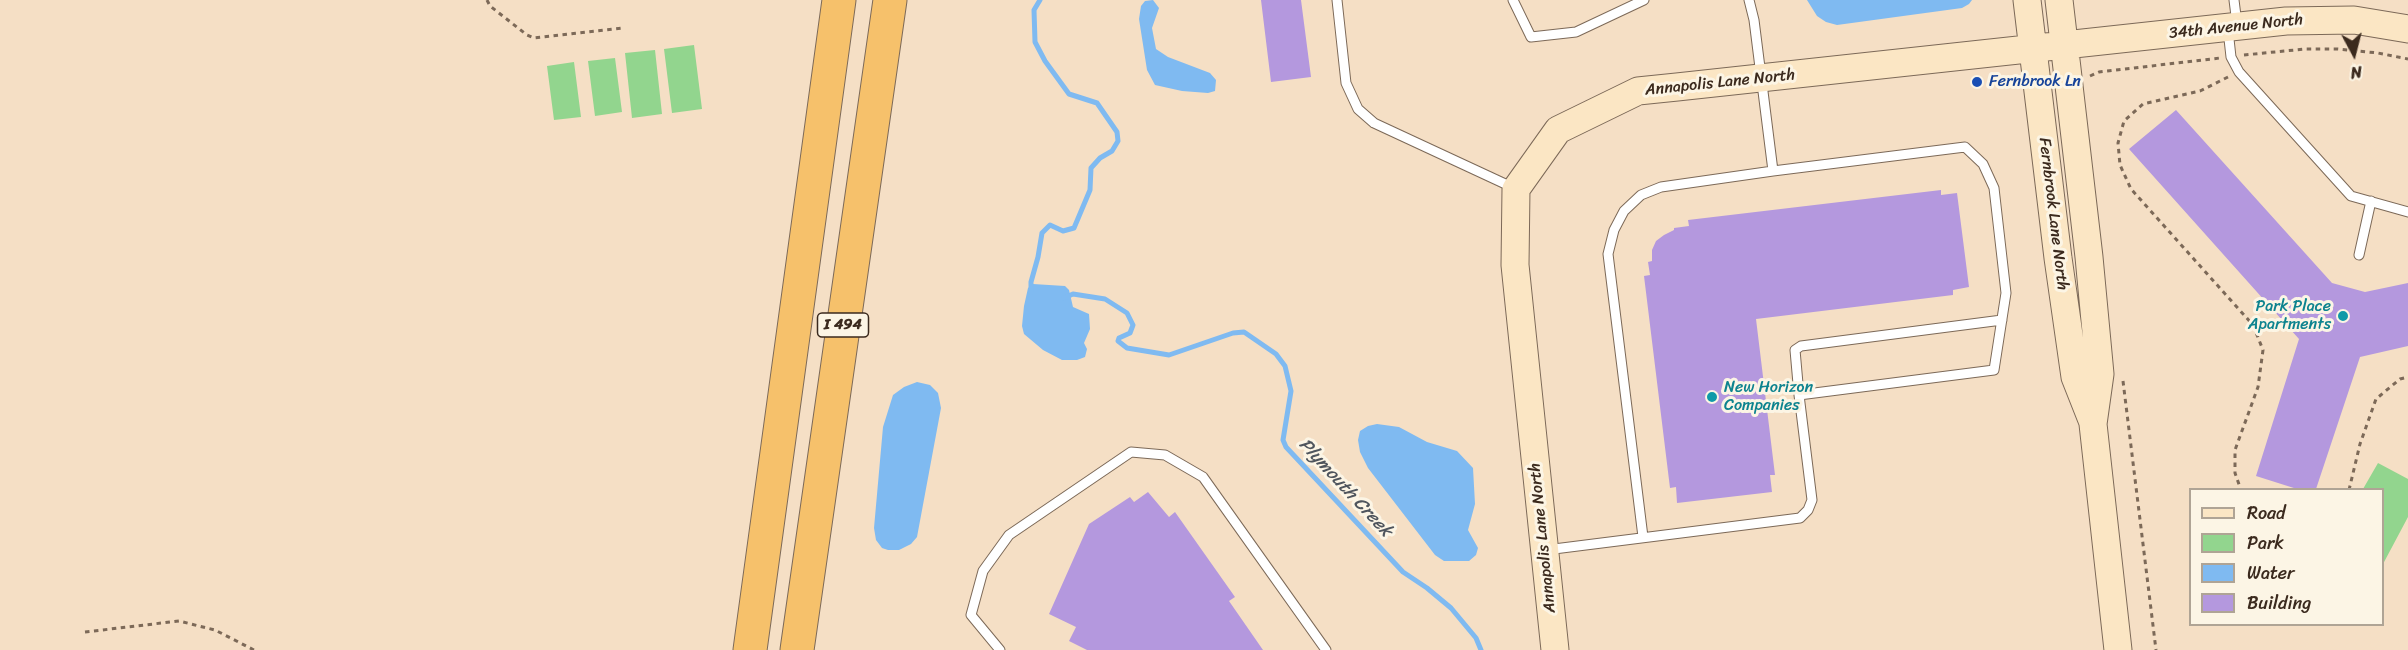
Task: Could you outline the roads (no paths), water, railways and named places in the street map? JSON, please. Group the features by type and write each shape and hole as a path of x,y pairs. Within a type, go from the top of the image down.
{"highway":[{"name":"I 494","path":"750,650 839,0"},
{"name":"I 494","path":"797,650 890,0"}],"street":[{"name":"Fernbrook Lane North","path":"2027,0 2058,258 2075,377 2093,424"},
{"name":"Fernbrook Lane North","path":"2059,0 2100,374 2093,424 2118,650"},
{"name":"34th Avenue North","path":"2065,46 2233,18 2328,19 2372,22 2408,29"},
{"name":"Annapolis Lane North","path":"1555,650 1515,265 1516,189 1558,130 1638,92 1760,77 2065,46"}],"lane":[{"path":"1336,0 1346,83 1358,109 1374,123 1516,189"},
{"path":"1517,1 1531,36 1576,32 1644,0"},
{"path":"1749,0 1754,20 1773,171"},
{"path":"2233,18 2231,57 2239,72 2351,196 2408,212"},
{"path":"1643,537 1608,254 1614,230 1624,211 1641,195 1661,187 1965,147 1983,164 1994,188 2006,293 1994,370 1799,395"},
{"path":"2359,255 2371,201"},
{"path":"1545,550 1800,518 1808,510 1812,500 1795,350 1801,346 2002,320"},
{"path":"1000,650 971,615 983,571 1009,535 1131,452 1165,455 1203,477 1326,650"}],"water":[{"path":"1153,0 1159,8 1152,28 1156,49 1168,57 1210,73 1216,80 1215,91 1208,93 1182,91 1155,85 1147,70 1139,19 1141,6 1145,1"},
{"path":"1807,0 1972,0 1962,8 1837,25 1817,16"},
{"path":"1033,284 1065,286 1069,290 1073,307 1089,314 1090,329 1084,343 1087,349 1085,357 1077,360 1062,360 1043,350 1024,334 1022,326 1024,306 1028,288"},
{"path":"917,382 930,385 938,393 941,408 917,537 911,544 899,550 888,550 882,548 876,540 874,528 883,427 893,395"},
{"path":"1377,424 1399,427 1427,442 1457,451 1473,468 1475,504 1468,530 1478,548 1476,555 1469,561 1444,561 1435,555 1368,468 1360,452 1358,440 1360,431"}],"waterway":[{"name":"Plymouth Creek","path":"1031,292 1031,282 1042,233 1050,225 1063,231 1074,228 1090,190 1091,168 1100,158 1112,151 1118,141 1117,132 1097,103 1069,94 1045,61 1035,42 1034,10 1040,0"},
{"name":"Plymouth Creek","path":"1064,298 1073,294 1105,299 1127,313 1133,325 1130,333 1119,338 1118,341 1127,348 1169,355 1233,333 1244,332 1276,354 1285,366 1291,391 1283,440 1286,447 1403,572 1451,608 1476,638 1481,650"}],"place":[{"name":"Fernbrook Ln","path":"1977,82"},
{"name":"Park Place Apartments","path":"2343,316"},
{"name":"New Horizon Companies","path":"1712,397"}]}
